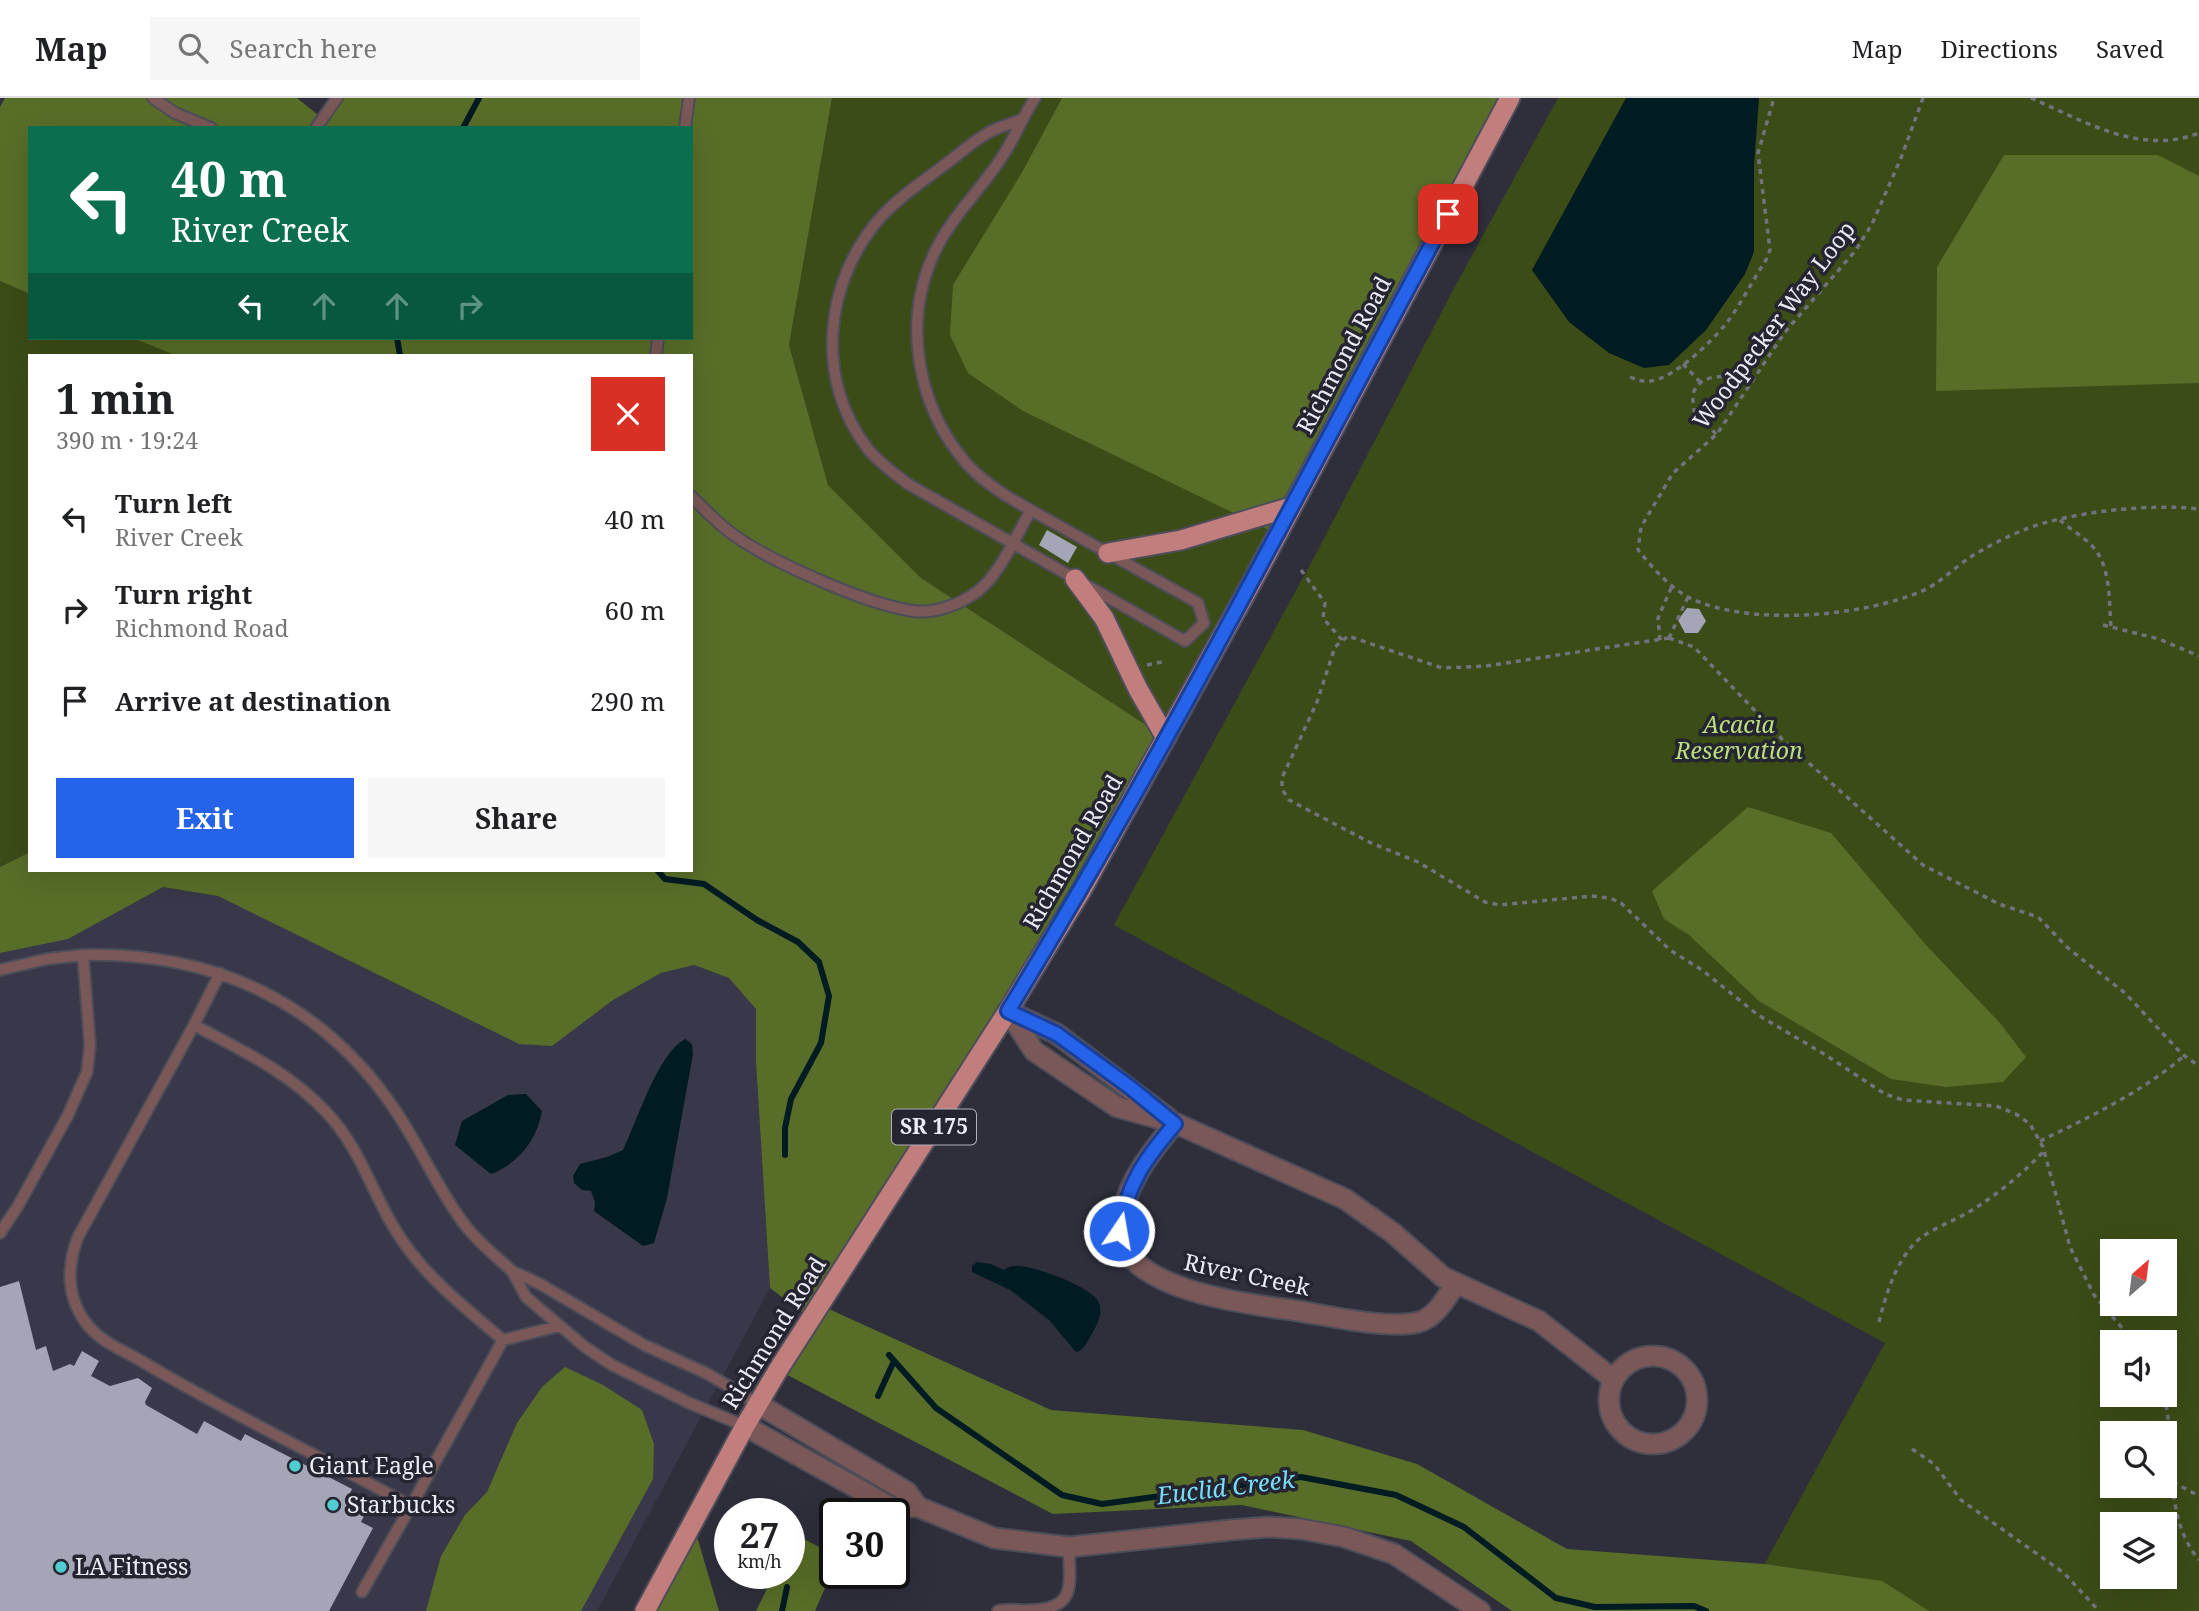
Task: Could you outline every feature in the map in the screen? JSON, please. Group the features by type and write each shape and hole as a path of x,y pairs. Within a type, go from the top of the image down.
{"main road":[{"name":"Richmond Road","path":"645,1611 758,1404 1008,1011 1081,891 1510,98"},
{"path":"1108,553 1181,540 1291,507"},
{"path":"1075,579 1104,618 1138,689 1166,738"}],"street":[{"path":"1008,1011 1034,1051 1117,1107 1175,1124 1345,1199 1393,1233 1443,1278 1539,1321 1613,1379"},
{"path":"1008,1011 1057,1034 1175,1124"},
{"name":"River Creek","path":"1175,1124 1148,1156 1135,1179 1125,1202 1119,1231 1129,1256 1150,1275 1179,1288 1232,1299 1388,1324 1420,1322 1435,1313 1455,1285"},
{"path":"1650,1355 1665,1357 1678,1363 1689,1373 1696,1387 1698,1402 1694,1416 1681,1433 1662,1443 1648,1444 1634,1440 1622,1432 1613,1420 1609,1407 1609,1392 1613,1379 1623,1367 1635,1359 1650,1355"},
{"path":"758,1404 907,1492 918,1507"},
{"path":"745,1426 891,1507 918,1507 994,1538 1069,1547 1230,1530 1269,1527 1301,1529 1344,1537 1394,1554 1480,1611"}],"lane":[{"path":"153,98 175,113 206,126"},
{"path":"317,126 337,98"},
{"path":"685,126 689,98"},
{"path":"1021,120 987,133 907,193 881,217 852,261 841,286 832,332 836,380 843,406 869,450 908,484 1185,641 1204,624 1198,603 1031,510 984,479 967,463 948,437 933,407 923,378 917,346 917,316 921,288 931,259 941,239 1007,150 1035,98"},
{"path":"693,498 735,535 760,550 840,588 887,605 915,611 935,610 960,602 980,590 994,572 1031,510"},
{"path":"0,1233 63,1125 87,1072 90,1045 83,955"},
{"path":"0,970 47,959 83,955 143,957 220,972 289,1007 325,1031 360,1065 397,1113 458,1217 512,1272 526,1297 585,1347 612,1365 689,1403 745,1426"},
{"path":"220,972 194,1025 78,1237 69,1272 71,1293 79,1312 92,1331 104,1340 215,1403 411,1506"},
{"path":"194,1025 271,1065 295,1082 325,1110 355,1150 393,1227 410,1251 435,1282 503,1340"},
{"path":"512,1272 540,1284 643,1345 708,1374 758,1404"},
{"path":"362,1592 503,1340 559,1326"},
{"path":"998,1611 1057,1606 1065,1600 1070,1591 1069,1547"}],"path":[{"path":"1630,377 1643,382 1654,381 1673,373 1724,325 1766,260 1770,250 1758,153 1774,98"},
{"name":"Woodpecker Way Loop","path":"1672,586 1638,550 1641,527 1673,473 1717,434 1785,332 1856,250 1872,224 1901,158 1923,98"},
{"path":"2031,98 2123,137 2157,142 2199,133"},
{"path":"1683,364 1701,383"},
{"path":"1717,434 1694,411 1693,395 1701,383 1713,377 1728,375 1753,381"},
{"path":"1660,640 1658,618 1672,586 1688,597 1713,607 1762,616 1881,605 1924,591 1973,555 2027,528 2081,515 2141,508 2199,509"},
{"path":"2060,520 2097,551 2108,582 2111,627"},
{"path":"1301,570 1325,603 1323,618 1343,641"},
{"path":"1669,638 1688,597"},
{"path":"2103,625 2159,639 2199,656"},
{"path":"2124,1330 2094,1295 2070,1247 2045,1151 2030,1124 2016,1114 1996,1107 1903,1100 1870,1085 1758,1015 1702,970 1655,938 1621,903 1610,898 1591,896 1500,905 1485,902 1418,862 1371,843 1289,800 1282,789 1282,778 1317,702 1335,647 1348,636 1442,668 1486,666 1669,638 1694,647 1782,738 1923,865 1999,904 2038,918 2068,948 2125,993 2184,1056 2199,1066"},
{"path":"2040,1141 2084,1120 2163,1074 2184,1056"},
{"path":"1879,1322 1886,1291 1900,1263 1915,1242 1997,1194 2045,1151"},
{"path":"1912,1449 1934,1464 1961,1500 2064,1573 2099,1611"},
{"path":"2177,1485 2199,1496"},
{"path":"2175,1498 2180,1524 2199,1560"}],"shaded area":[{"path":"1626,98 1759,98 1754,166 1754,252 1745,274 1706,330 1669,365 1644,368 1609,353 1569,322 1532,270"},
{"path":"163,887 218,896 519,1044 613,1000 661,973 694,965 729,978 756,1009 756,1062 770,1288 597,1611 0,1611 0,953 68,939"},
{"path":"685,1039 692,1044 693,1054 667,1198 654,1243 643,1246 594,1211 595,1202 591,1191 582,1190 574,1183 573,1176 580,1164 623,1150 657,1073 675,1047"},
{"path":"526,1094 542,1111 540,1122 531,1141 510,1164 491,1174 455,1145 462,1121 508,1095"},
{"path":"977,1262 1004,1270 1014,1266 1033,1269 1059,1277 1093,1295 1100,1305 1100,1313 1097,1325 1084,1347 1076,1352 1049,1320 1010,1290 972,1272 972,1266"}],"green space":[{"path":"5,98 297,98 323,119 337,98 832,98 789,345 828,485 921,578 1166,738 820,1305 1051,1410 1303,1430 1417,1464 1567,1549 1764,1564 1882,1581 1929,1611 1512,1611 1411,1541 1242,1505 1053,1514 778,1370 811,1319 770,1288 756,1062 756,1009 729,978 694,965 661,973 613,1000 552,1046 519,1044 218,896 163,887 68,939 0,953 0,867 28,853 28,872 693,872 693,354 173,354 138,340 693,340 693,126 28,126 28,293 0,281 0,107"},
{"path":"832,98 1062,98 1021,174 1247,519 1277,534 1166,738 921,578 828,485 789,345"},
{"path":"1062,98 1510,98 1277,534 1023,411 968,373 950,335 953,285 1021,174"},
{"name":"Acacia Reservation","path":"1558,98 2199,98 2199,1611 1739,1611 1885,1343 1114,925 1318,550 1452,292"},
{"path":"2004,155 2158,155 2199,176 2199,383 1936,391 1937,267"},
{"path":"0,281 28,293 28,340 141,340 176,354 28,354 28,853 0,867"},
{"path":"1748,807 1831,833 1926,945 2000,1023 2026,1057 2003,1082 1946,1087 1891,1079 1759,1001 1689,935 1664,919 1652,891"},
{"path":"565,1367 603,1385 642,1410 654,1444 653,1479 581,1611 426,1611 441,1556 465,1515 487,1492 517,1423 542,1387"},
{"path":"693,1523 719,1611 645,1611"},
{"path":"805,1540 819,1547 819,1589 825,1589 815,1611 756,1611 767,1589 805,1589"}],"building":[{"path":"1047,530 1077,547 1068,563 1039,545"},
{"path":"1687,608 1699,609 1706,621 1698,633 1685,633 1678,620"},
{"path":"19,1281 36,1350 46,1346 53,1371 70,1364 74,1366 82,1351 99,1361 91,1376 110,1386 138,1378 152,1388 146,1405 197,1434 204,1421 241,1441 245,1434 352,1489 347,1499 367,1510 361,1522 373,1528 329,1611 0,1611 0,1287"}],"waterway":[{"name":"Euclid Creek","path":"464,126 479,98"},
{"name":"Euclid Creek","path":"397,340 400,354"},
{"name":"Euclid Creek","path":"659,872 665,879 704,884 757,920 798,942 819,962 829,996 821,1043 791,1099 785,1128 785,1155"},
{"name":"Euclid Creek","path":"889,1355 936,1408 1062,1495 1102,1504 1301,1477 1396,1495 1464,1527 1556,1598 1595,1607 1694,1606 1706,1611"},
{"path":"878,1396 894,1361"},
{"path":"782,1611 787,1589"}],"place":[{"name":"Giant Eagle","path":"295,1466"},
{"name":"Starbucks","path":"333,1505"},
{"name":"LA Fitness","path":"61,1567"}],"route":[{"path":"1119,1231 1125,1202 1135,1179 1148,1156 1175,1124 1057,1034 1008,1011 1112,836 1252,582 1448,214"}]}
